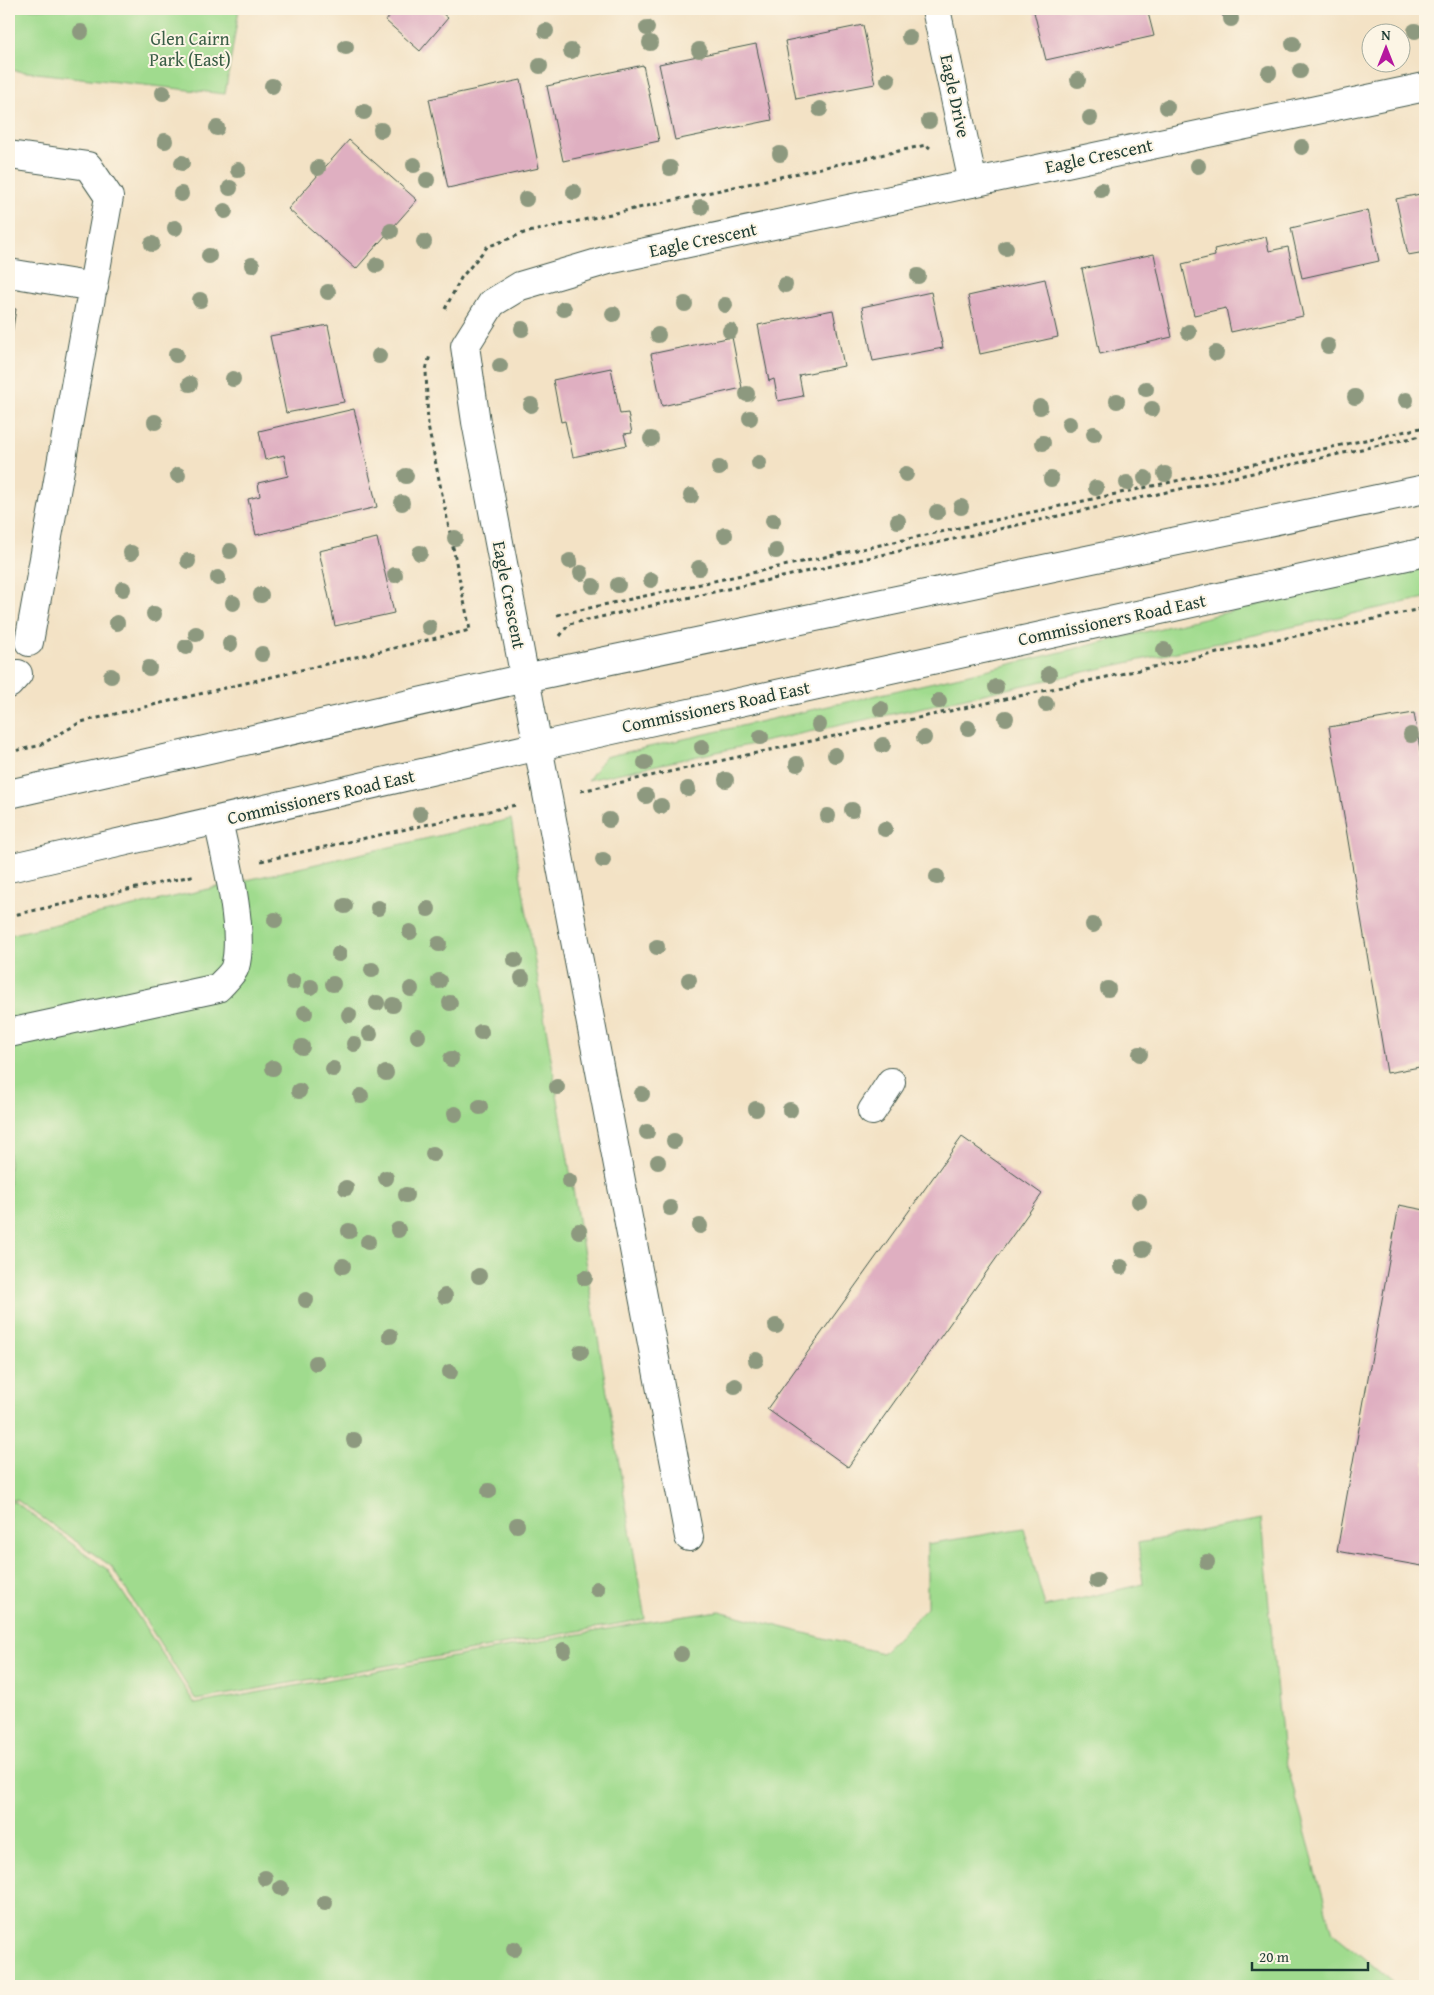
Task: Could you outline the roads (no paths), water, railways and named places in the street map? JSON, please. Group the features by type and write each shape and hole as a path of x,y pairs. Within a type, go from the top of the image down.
{"main road":[{"name":"Eagle Drive","path":"936,9 973,183"},
{"name":"Eagle Crescent","path":"689,1537 476,422 465,346 492,303 520,286 608,260 1425,88"},
{"path":"9,155 88,166 109,197 29,642"},
{"path":"9,273 94,287"},
{"path":"9,794 525,678 1425,489"},
{"name":"Commissioners Road East","path":"9,868 538,746 1425,552"},
{"path":"9,1033 218,988 235,969 238,938 228,868 218,821"},
{"path":"872,1111 891,1082"}],"park label":[{"name":"Glen Cairn Park (East)","path":"190,49"}]}
